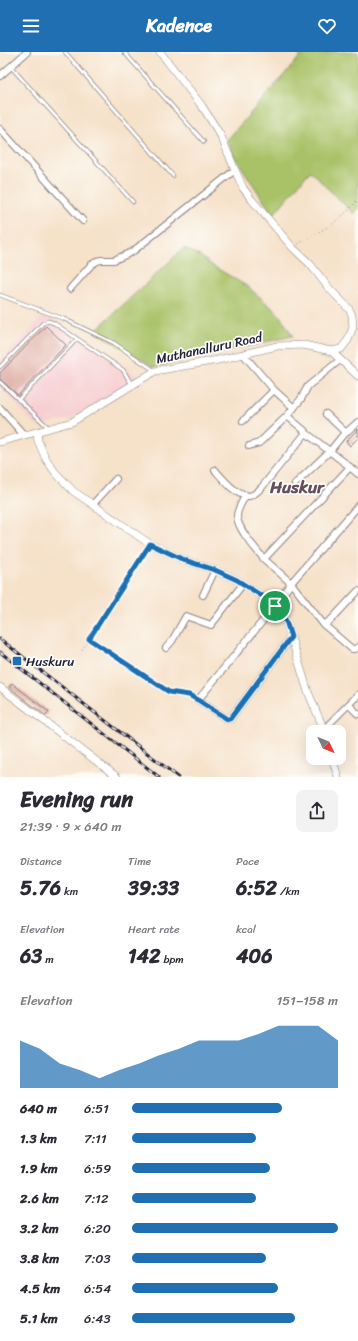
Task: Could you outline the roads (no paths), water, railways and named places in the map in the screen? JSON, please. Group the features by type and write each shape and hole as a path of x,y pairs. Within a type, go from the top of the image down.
{"street":[{"path":"0,76 27,52"},
{"path":"160,52 202,106 221,136 235,170 252,200 293,248 310,264 328,287 349,308 352,315 353,327 348,340 341,349 331,351"},
{"path":"0,129 83,222"},
{"path":"70,289 91,265 101,260 114,260 132,252 235,170"},
{"name":"Muthanalluru Road","path":"0,442 72,422 155,371 218,360 277,346 304,345 331,351"},
{"path":"331,351 358,376"},
{"path":"243,354 274,390 294,408"},
{"path":"249,446 259,444 294,408 304,395 308,386 340,360"},
{"path":"243,421 274,390"},
{"path":"0,408 24,435"},
{"path":"326,414 346,433"},
{"path":"287,416 358,474"},
{"path":"295,484 358,422"},
{"path":"37,432 38,441 43,453 55,472 73,491 150,544 184,560 215,570 243,584 275,606 286,621 308,692 322,725"},
{"path":"214,470 242,495 246,496 254,494 262,487 306,433"},
{"path":"264,559 350,467"},
{"path":"93,504 116,478"},
{"path":"246,496 238,512 238,522 241,528 264,559 290,583 324,625 352,649 358,647"},
{"path":"291,637 230,719 227,719 198,700 275,606 290,583 358,506"},
{"path":"203,595 215,570"},
{"path":"166,648 172,641 186,616 211,625 243,584"},
{"path":"324,625 358,591"},
{"path":"0,687 117,777"},
{"path":"330,725 358,695"},
{"path":"349,705 358,714"},
{"path":"334,765 338,777"}],"lane":[{"path":"64,52 174,176"},
{"path":"124,52 204,142"},
{"path":"11,67 133,202"},
{"path":"0,296 64,319 114,343 155,371"},
{"path":"0,367 43,323 48,321 54,323 123,370 132,385"},
{"path":"18,400 77,339"},
{"path":"0,382 49,428"}],"railway":[{"path":"0,639 178,777"},
{"path":"0,652 159,777"}],"place":[{"name":"Huskuru","path":"17,661"}],"district":[{"name":"Huskur","path":"297,487"}]}
